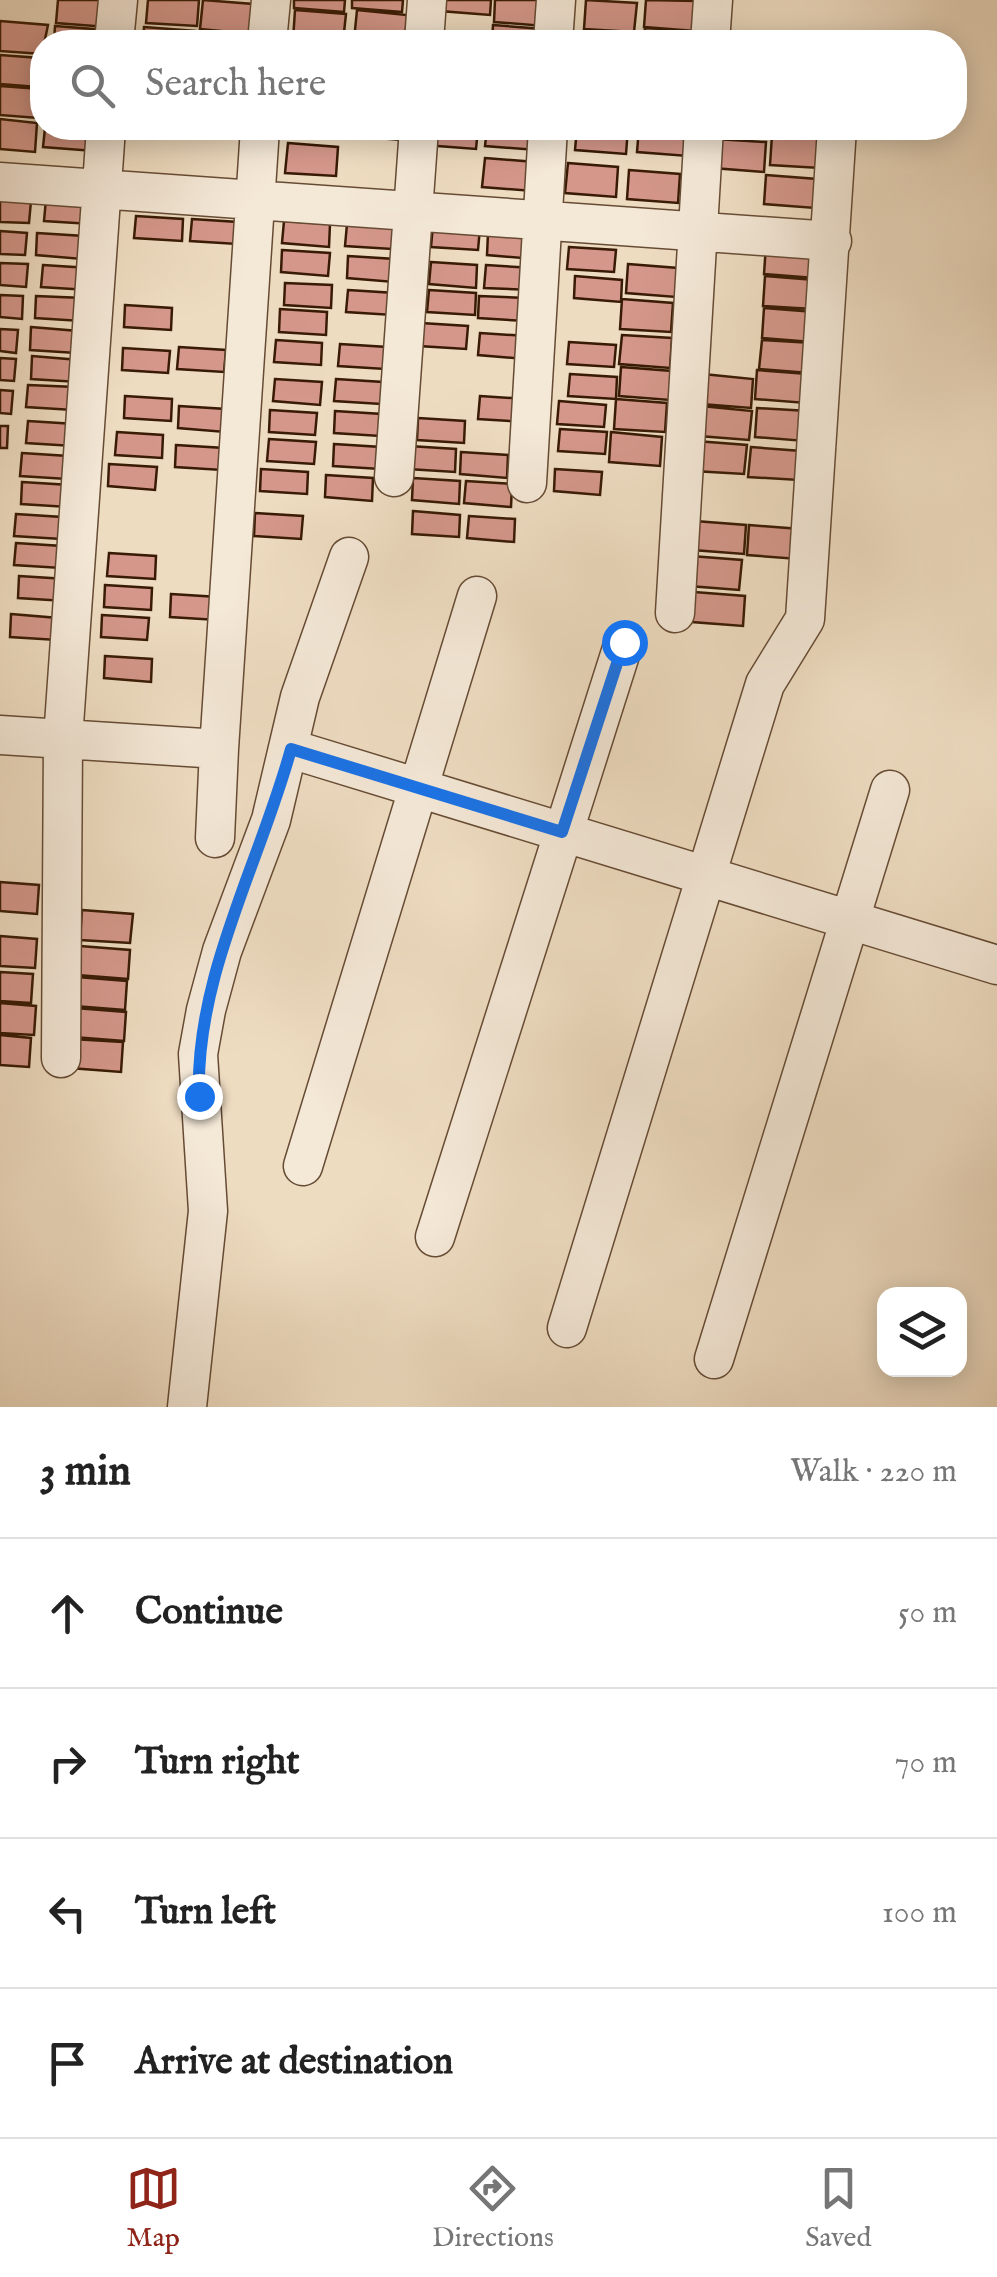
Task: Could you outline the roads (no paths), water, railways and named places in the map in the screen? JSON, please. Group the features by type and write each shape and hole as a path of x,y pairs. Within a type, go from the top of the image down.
{"street":[{"path":"115,30 118,0"},
{"path":"269,30 271,0"},
{"path":"425,30 427,0"},
{"path":"555,30 556,0"},
{"path":"711,30 713,0"},
{"path":"61,1058 63,738 105,140"},
{"path":"216,838 259,140"},
{"path":"394,477 418,140"},
{"path":"527,483 547,140"},
{"path":"675,614 703,140"},
{"path":"567,1328 766,684 805,619 836,140"},
{"path":"0,182 414,215 832,241"},
{"path":"186,1407 208,1211 198,1054 222,952 272,820 300,696 349,557"},
{"path":"303,1166 477,596"},
{"path":"435,1237 624,642"},
{"path":"0,735 220,750"},
{"path":"291,749 996,961"},
{"path":"714,1359 890,790"}]}
